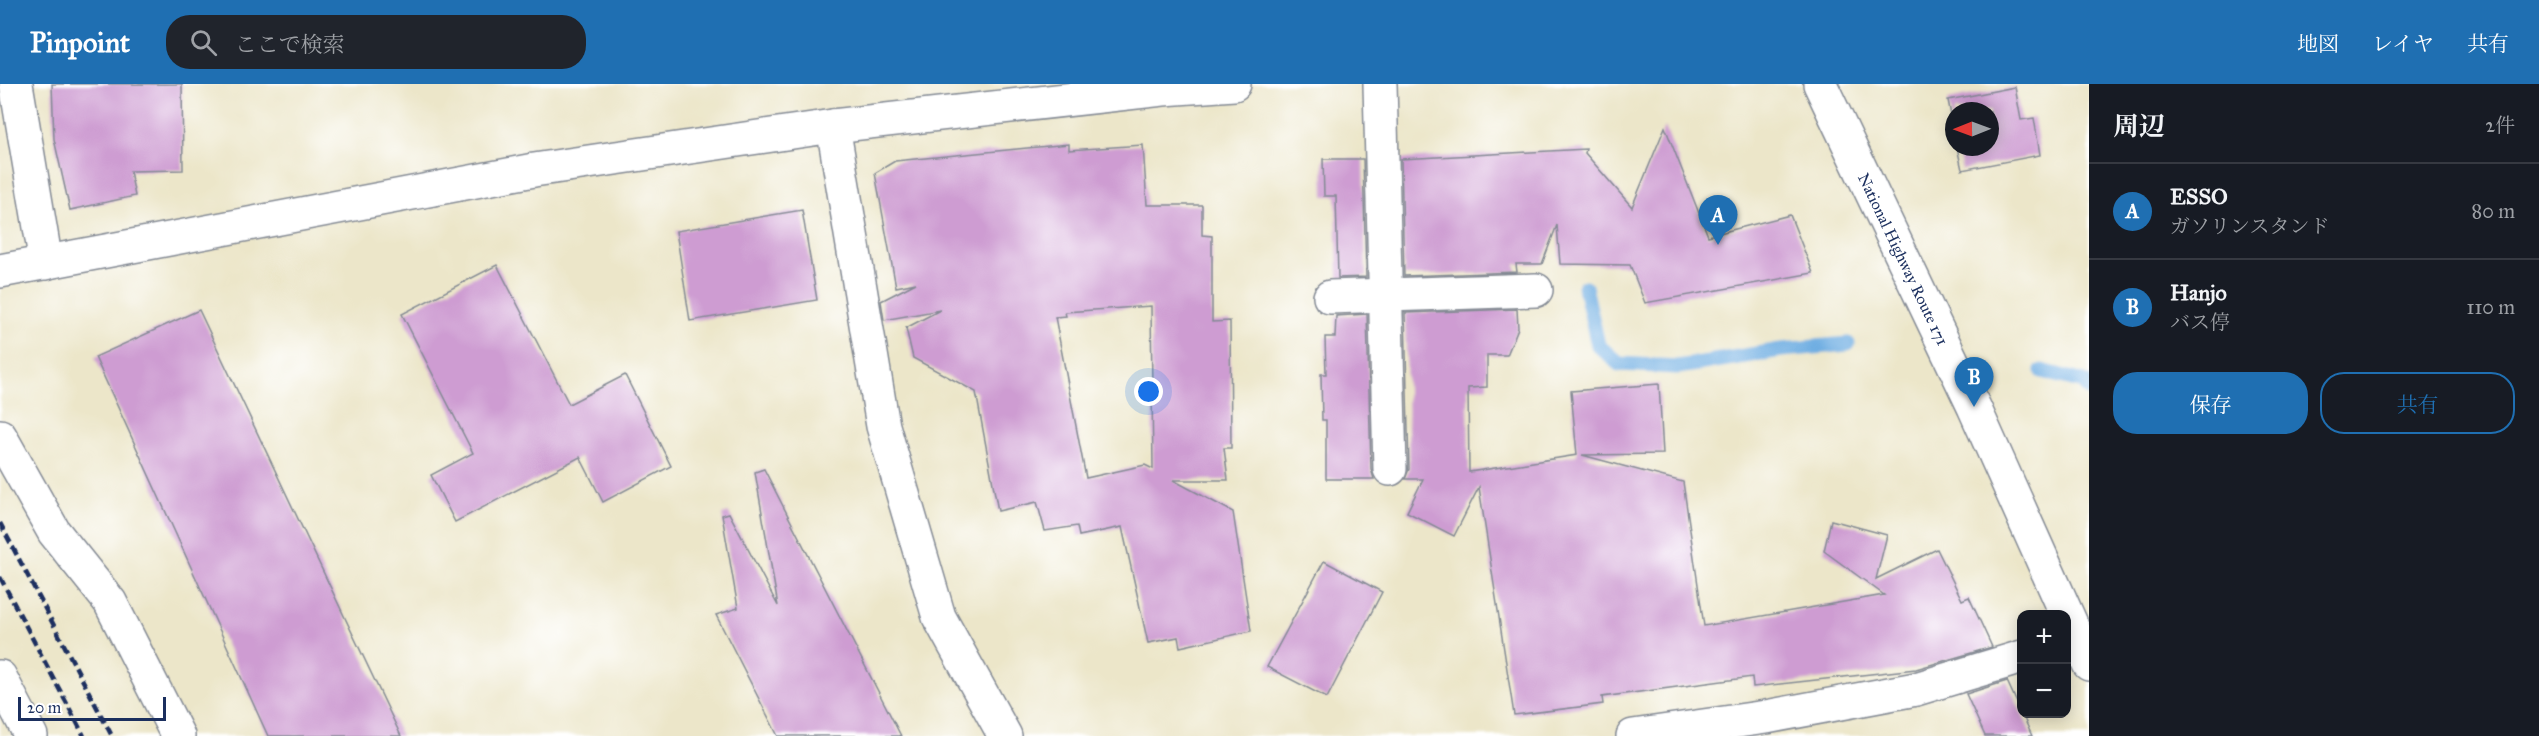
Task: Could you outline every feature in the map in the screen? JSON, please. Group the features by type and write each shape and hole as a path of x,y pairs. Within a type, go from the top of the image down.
{"main road":[{"path":"16,84 46,263"},
{"path":"0,272 534,170 833,126 1163,89 1234,84"},
{"path":"1380,84 1390,469"},
{"name":"National Highway Route 171","path":"1820,84 1974,406 2078,649"},
{"path":"833,126 883,426 939,617 1005,736"},
{"path":"1330,297 1536,290"},
{"path":"0,436 54,532 110,602 178,736"},
{"path":"1633,736 1766,717 1916,689 2017,659"},
{"path":"0,677 31,736"}],"building":[{"path":"52,84 182,84 183,170 130,171 135,196 70,210 54,139"},
{"path":"2015,87 2021,120 2034,118 2040,155 1962,170 1959,156 1999,156 1999,102 1948,102 1948,100"},
{"path":"1665,127 1708,236 1790,215 1813,273 1645,303 1630,265 1560,264 1557,225 1542,264 1516,264 1517,272 1404,276 1401,159 1586,149 1585,153 1632,207"},
{"path":"1069,144 1069,150 1143,145 1147,205 1202,205 1202,235 1212,236 1212,322 1230,321 1231,448 1224,448 1228,480 1173,480 1233,512 1251,631 1180,647 1178,637 1148,643 1122,527 1079,536 1077,526 1045,531 1037,502 998,511 976,392 913,358 906,328 940,310 884,320 881,301 916,283 896,287 875,173 895,161","holes":["1151,306 1153,469 1145,465 1086,478 1055,317 1066,316 1065,312"]},
{"path":"1323,159 1363,159 1366,277 1338,278 1336,196 1324,196"},
{"path":"802,210 817,300 690,321 676,231"},
{"path":"497,265 569,404 625,375 671,466 603,502 580,457 455,522 431,475 473,453 402,314"},
{"path":"1517,309 1518,328 1507,355 1487,355 1487,387 1468,388 1469,472 1577,455 1571,391 1659,384 1663,454 1582,455 1683,482 1704,626 1884,595 1824,551 1831,520 1887,535 1876,579 1937,549 1962,600 1969,597 1992,647 1916,669 1753,687 1752,677 1602,697 1603,704 1514,715 1479,487 1454,536 1407,512 1423,479 1405,479 1409,469 1405,313"},
{"path":"199,310 401,736 268,736 95,357"},
{"path":"1367,314 1371,469 1374,479 1326,479 1326,420 1322,420 1321,374 1326,374 1325,337 1335,337 1336,316"},
{"path":"764,469 901,736 778,736 716,615 738,608 722,515 729,513 778,606 755,472"},
{"path":"1324,561 1382,592 1327,698 1267,667"},
{"path":"2007,681 2017,703 2017,718 2024,718 2032,736 1985,736 1966,694"}],"waterway":[{"path":"1585,287 1598,345 1619,364 1678,367 1781,350 1848,344"},
{"path":"2042,371 2084,382 2089,389"}],"railway":[{"path":"0,523 112,736"},
{"path":"0,577 84,736"}],"place":[{"name":"ESSO","path":"1718,245"},
{"name":"Hanjo","path":"1974,407"}]}
